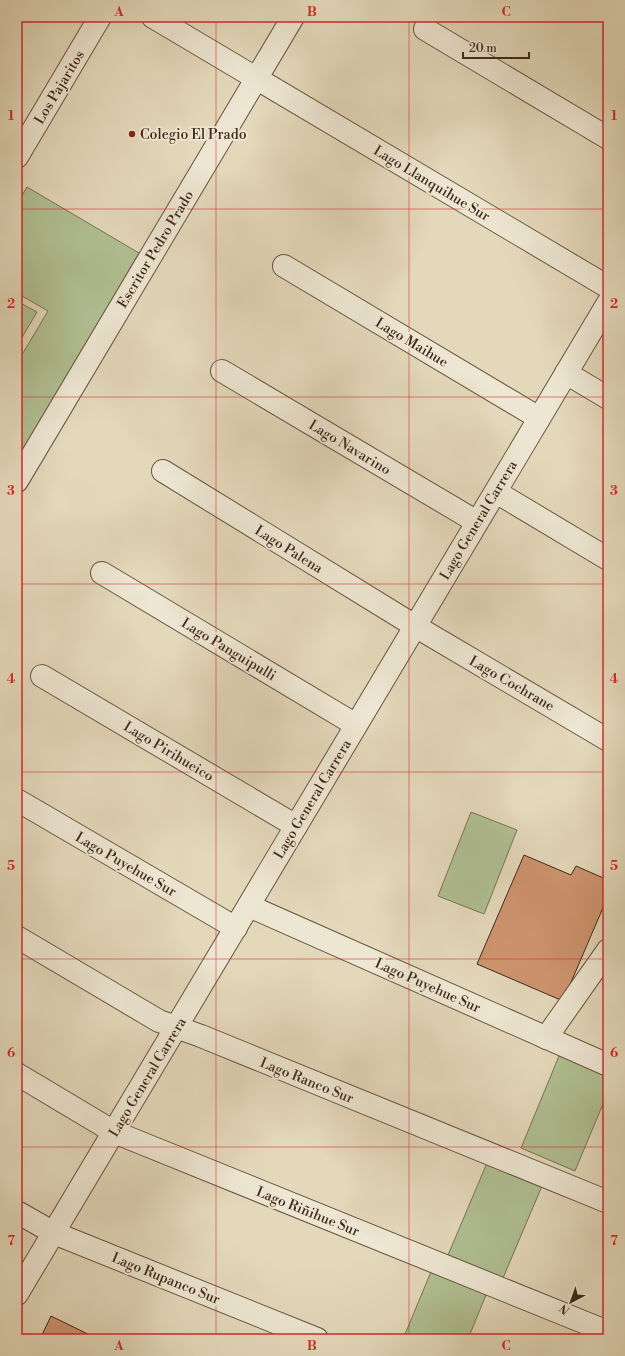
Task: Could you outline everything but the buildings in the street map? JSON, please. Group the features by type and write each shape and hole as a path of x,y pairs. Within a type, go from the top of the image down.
{"street":[{"name":"Los Pajaritos","path":"17,157 23,133 100,17"},
{"name":"Lago Llanquihue Sur","path":"153,17 608,287"},
{"name":"Escritor Pedro Prado","path":"17,481 293,17"},
{"path":"425,29 608,138"},
{"name":"Lago Maihue","path":"284,266 539,418"},
{"name":"Lago General Carrera","path":"17,1294 608,303"},
{"name":"Lago Navarino","path":"222,371 477,522"},
{"path":"566,373 608,398"},
{"name":"Lago Palena","path":"163,471 415,626"},
{"path":"496,492 608,559"},
{"name":"Lago Panguipulli","path":"102,573 356,724"},
{"name":"Lago Cochrane","path":"415,626 608,740"},
{"name":"Lago Pirihueico","path":"42,676 296,826"},
{"name":"Lago Puyehue Sur","path":"17,800 236,928"},
{"name":"Lago Puyehue Sur","path":"249,906 608,1065"},
{"name":"Lago Ranco Sur","path":"17,937 159,1021 201,1036 608,1202"},
{"path":"546,1038 608,950"},
{"name":"Lago Riñihue Sur","path":"17,1074 114,1132 608,1332"},
{"name":"Lago Rupanco Sur","path":"17,1212 54,1233 317,1339"}],"green space":[{"path":"27,187 139,253 17,461 17,363 48,311 17,293 17,204"},
{"path":"17,301 37,312 17,346"},
{"path":"471,812 517,830 484,914 438,896"},
{"path":"559,1056 608,1076 608,1092 575,1171 521,1148"},
{"path":"487,1163 542,1186 503,1278 448,1255"},
{"path":"433,1267 488,1290 468,1339 403,1339"}],"place":[{"name":"Colegio El Prado","path":"132,134"}]}
